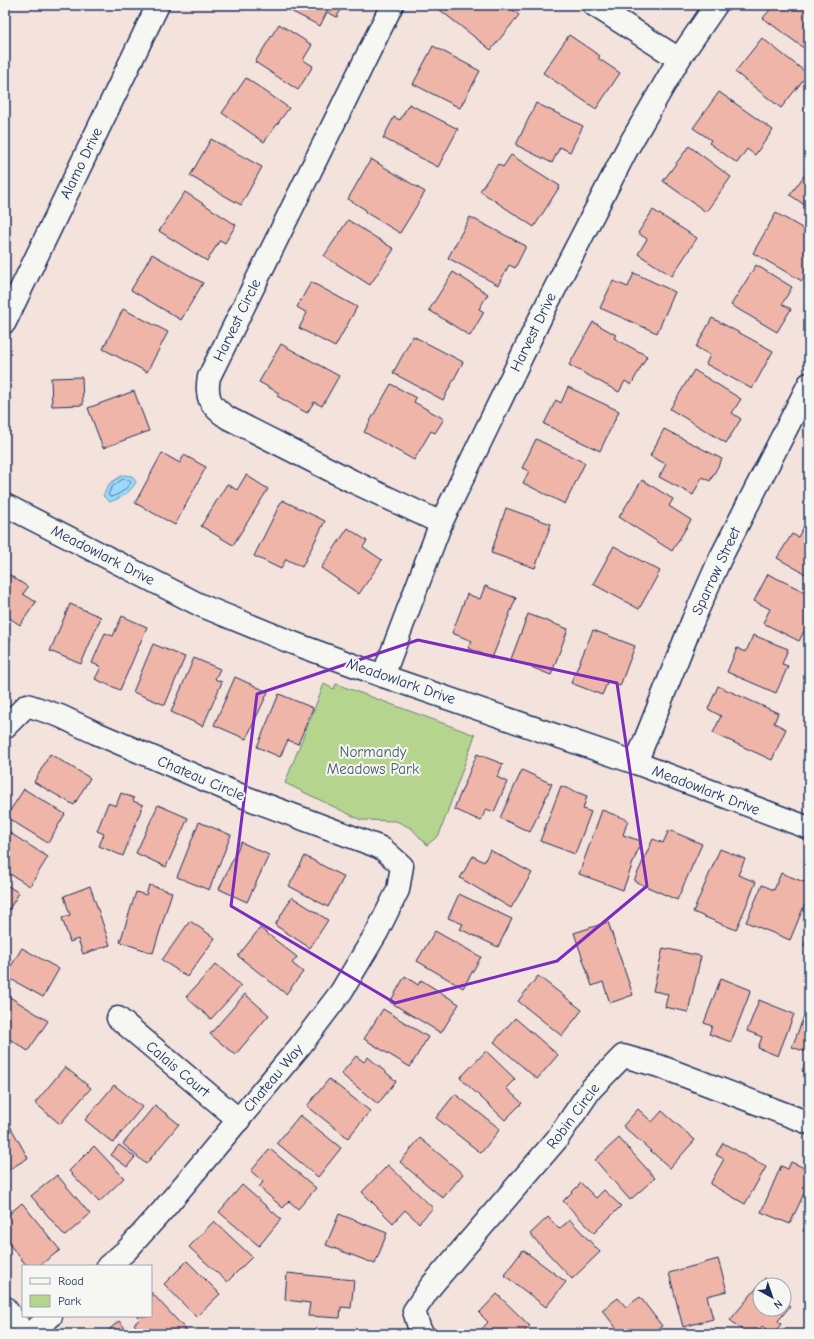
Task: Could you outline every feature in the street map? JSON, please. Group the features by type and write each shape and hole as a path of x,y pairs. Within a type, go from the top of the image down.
{"street":[{"name":"Alamo Drive","path":"5,322 158,5"},
{"name":"Harvest Circle","path":"392,5 209,377 207,387 209,400 216,410 228,418 352,481 441,523"},
{"path":"594,5 679,59"},
{"name":"Harvest Drive","path":"383,676 441,523 548,302 627,149 679,59 716,5"},
{"name":"Sparrow Street","path":"636,763 693,620 720,559 809,384"},
{"name":"Meadowlark Drive","path":"5,505 200,605 293,643 383,676 636,763 809,828"},
{"name":"Chateau Circle","path":"5,727 27,705 60,716 247,798 379,847 402,866"},
{"name":"Chateau Way","path":"109,1265 126,1250 163,1210 300,1046 341,992 376,932 398,890 402,866"},
{"name":"Calais Court","path":"118,1018 239,1120"},
{"name":"Robin Circle","path":"423,1334 420,1330 414,1311 431,1286 557,1139 591,1090 623,1056 659,1066 809,1123"},
{"path":"5,1308 25,1334"},
{"path":"30,1334 50,1317"}],"highlighted area":[{"path":"418,640 617,683 647,886 557,961 395,1003 231,906 257,694"}],"green space":[{"name":"Normandy Meadows Park","path":"324,684 334,689 336,684 475,735 439,835 427,845 411,828 396,821 361,820 285,783"}],"water":[{"path":"123,475 132,476 136,482 125,494 110,502 103,496 109,484"}],"building":[{"path":"279,5 343,5 337,17 327,12 320,26"},
{"path":"444,5 507,5 519,15 491,50 440,10"},
{"path":"774,5 809,5 809,52 763,18"},
{"path":"279,24 312,45 303,60 313,66 298,90 255,62"},
{"path":"569,35 600,56 598,58 620,73 596,109 543,73"},
{"path":"762,38 808,74 781,108 735,72"},
{"path":"433,46 480,71 460,108 413,84"},
{"path":"246,78 289,108 264,142 222,113"},
{"path":"719,92 773,130 755,155 747,149 737,163 709,143 711,140 693,128"},
{"path":"536,103 583,126 570,152 560,147 552,163 516,145"},
{"path":"409,104 458,129 438,167 383,138 394,117 400,120"},
{"path":"211,139 262,167 241,205 190,176"},
{"path":"689,146 731,177 706,212 663,181"},
{"path":"511,155 560,186 534,227 480,191 498,164 503,167"},
{"path":"371,159 425,192 400,233 365,212 366,210 348,199"},
{"path":"809,169 809,208 790,195"},
{"path":"185,192 236,225 225,243 220,240 207,261 159,231"},
{"path":"653,210 697,238 672,276 638,254 647,239 638,233"},
{"path":"776,213 809,232 809,268 802,281 753,253"},
{"path":"470,217 526,246 515,268 509,265 498,285 448,258"},
{"path":"348,220 394,249 370,285 324,256"},
{"path":"152,254 203,283 181,320 131,290"},
{"path":"756,265 792,287 782,304 791,309 777,332 731,305"},
{"path":"453,272 488,294 479,309 484,312 470,336 429,310"},
{"path":"634,273 675,292 657,333 600,308 613,281 628,287"},
{"path":"311,282 357,307 335,347 299,328 307,313 297,307"},
{"path":"123,309 168,332 147,372 103,349"},
{"path":"712,318 773,351 752,389 706,364 710,355 696,347"},
{"path":"593,322 616,335 614,338 647,356 631,385 625,381 619,392 569,365"},
{"path":"413,336 463,362 443,400 393,373"},
{"path":"281,344 339,376 322,406 314,402 307,413 277,396 279,393 259,382"},
{"path":"694,370 741,399 732,413 741,419 726,443 670,409"},
{"path":"82,377 83,405 52,406 51,378"},
{"path":"391,384 416,398 414,402 444,419 435,433 431,431 414,460 364,432"},
{"path":"568,387 619,411 600,451 544,424 556,400 561,403"},
{"path":"134,391 149,431 103,448 88,408"},
{"path":"664,429 722,459 710,481 702,477 693,495 659,477 666,464 650,456"},
{"path":"536,439 585,463 565,504 523,483 529,471 522,468"},
{"path":"162,453 180,463 184,455 206,467 175,525 135,503"},
{"path":"246,475 268,489 233,545 201,526 227,484 237,490"},
{"path":"642,480 673,499 669,506 691,520 672,551 619,517"},
{"path":"809,494 809,507 803,504"},
{"path":"282,500 325,521 302,567 286,559 281,569 254,556"},
{"path":"506,508 551,524 535,568 491,553"},
{"path":"807,521 809,522 809,576 777,558 792,534 798,537"},
{"path":"348,528 367,541 363,547 382,560 359,594 321,568"},
{"path":"614,546 660,571 639,609 593,584"},
{"path":"5,572 28,587 23,594 36,602 20,625 5,615"},
{"path":"768,574 809,594 809,622 799,641 763,623 770,609 754,601"},
{"path":"485,586 516,598 492,658 468,648 472,641 452,633 467,594 480,599"},
{"path":"70,604 101,617 81,664 50,651"},
{"path":"528,614 568,629 551,675 511,659"},
{"path":"122,616 147,627 120,690 95,679 101,667 92,663 105,633 113,636"},
{"path":"593,630 635,646 620,686 608,681 602,695 571,683"},
{"path":"5,635 11,639 5,647"},
{"path":"753,635 788,649 782,664 788,666 776,693 727,672 737,648 746,652"},
{"path":"153,644 185,657 165,705 133,692"},
{"path":"194,658 220,669 215,679 222,682 203,726 171,712"},
{"path":"235,677 268,692 246,739 214,725"},
{"path":"718,686 778,713 774,723 786,729 772,760 713,733 721,716 708,709"},
{"path":"279,694 313,708 298,744 288,740 280,757 257,747"},
{"path":"50,754 90,778 74,805 34,782"},
{"path":"477,754 503,764 497,777 507,782 494,812 486,809 481,821 454,809"},
{"path":"522,770 552,784 530,832 500,818"},
{"path":"561,786 587,796 583,809 591,812 575,854 540,841"},
{"path":"24,789 65,814 48,843 6,817"},
{"path":"121,793 134,798 133,801 143,805 123,856 99,846 104,834 97,831 108,803 116,806"},
{"path":"158,805 188,818 166,867 136,853"},
{"path":"602,810 628,820 623,835 641,841 623,890 579,874"},
{"path":"199,822 231,835 209,890 177,877"},
{"path":"669,830 702,844 677,900 634,881 653,839 663,843"},
{"path":"10,833 48,857 30,886 5,871 5,838 6,839"},
{"path":"241,842 269,855 247,902 219,889"},
{"path":"720,849 745,859 738,875 756,882 736,930 693,912"},
{"path":"490,850 532,873 511,908 460,878 473,856 484,862"},
{"path":"305,856 344,877 328,907 289,886"},
{"path":"781,873 809,884 809,894 790,940 746,922 762,885 774,890"},
{"path":"5,884 19,893 5,916"},
{"path":"149,885 172,892 153,953 120,942 136,892 146,895"},
{"path":"90,886 110,945 83,954 78,939 70,942 62,918 70,915 64,896"},
{"path":"459,894 512,919 498,947 460,929 463,924 448,918"},
{"path":"292,897 328,920 310,948 275,925"},
{"path":"190,921 215,938 187,977 162,960"},
{"path":"608,922 633,995 610,1003 603,982 592,986 574,933"},
{"path":"260,928 297,957 292,963 303,972 286,994 238,956"},
{"path":"435,931 481,957 463,988 417,961"},
{"path":"809,935 809,947 804,945"},
{"path":"22,948 59,969 43,997 5,976"},
{"path":"663,948 701,956 688,1012 665,1007 668,994 653,991"},
{"path":"216,964 241,986 211,1019 186,997"},
{"path":"405,976 418,985 421,980 459,1004 441,1033 390,1002"},
{"path":"538,976 582,1010 562,1036 518,1001"},
{"path":"721,978 751,990 731,1042 709,1034 712,1026 704,1023"},
{"path":"5,994 48,1021 28,1051 5,1036"},
{"path":"245,994 269,1015 235,1055 210,1034"},
{"path":"759,1000 794,1014 778,1056 758,1048 762,1037 747,1031"},
{"path":"808,1006 809,1007 809,1053 792,1047"},
{"path":"383,1009 428,1037 410,1067 364,1039"},
{"path":"515,1018 558,1055 537,1079 494,1042"},
{"path":"486,1051 515,1079 506,1088 522,1103 505,1120 460,1078"},
{"path":"809,1053 809,1073 802,1071"},
{"path":"356,1056 364,1062 368,1057 396,1081 378,1104 341,1074"},
{"path":"65,1067 91,1088 60,1124 35,1103"},
{"path":"329,1079 370,1111 348,1138 307,1106"},
{"path":"114,1085 142,1107 113,1143 85,1120"},
{"path":"455,1094 500,1129 481,1153 436,1118"},
{"path":"155,1105 179,1124 146,1164 123,1144"},
{"path":"638,1109 652,1122 662,1111 695,1140 670,1168 623,1126"},
{"path":"300,1115 341,1148 318,1177 277,1143"},
{"path":"10,1126 28,1158 5,1172 5,1129"},
{"path":"420,1138 463,1174 443,1198 400,1162"},
{"path":"619,1138 655,1178 630,1200 595,1160"},
{"path":"723,1143 766,1167 745,1204 710,1184 724,1159 716,1155"},
{"path":"119,1145 135,1157 127,1167 111,1155"},
{"path":"94,1146 124,1178 99,1202 69,1171"},
{"path":"270,1149 316,1188 298,1209 289,1201 283,1208 259,1187 263,1182 251,1171"},
{"path":"791,1162 809,1170 809,1182 790,1224 761,1212 781,1166 788,1169"},
{"path":"388,1165 433,1208 419,1223 405,1210 393,1223 362,1192"},
{"path":"57,1175 90,1214 65,1236 31,1196"},
{"path":"581,1183 596,1198 604,1190 621,1206 594,1233 563,1201"},
{"path":"242,1185 281,1219 259,1246 219,1212"},
{"path":"22,1203 60,1250 40,1265 26,1265 5,1239 5,1217"},
{"path":"339,1214 387,1233 375,1264 326,1245"},
{"path":"548,1217 559,1229 570,1220 600,1252 572,1279 530,1234"},
{"path":"809,1220 809,1233 803,1231"},
{"path":"214,1221 252,1257 227,1282 189,1247"},
{"path":"523,1250 566,1282 546,1307 504,1275"},
{"path":"718,1259 727,1291 707,1296 713,1319 683,1327 669,1273"},
{"path":"187,1261 220,1294 196,1317 164,1284"},
{"path":"287,1273 354,1280 351,1308 341,1307 340,1318 308,1316 310,1303 285,1300"},
{"path":"152,1293 188,1332 185,1334 143,1334 134,1324 140,1319 138,1317 152,1317"},
{"path":"497,1294 530,1326 522,1334 483,1334 480,1331 488,1322 479,1313"},
{"path":"752,1294 752,1317 781,1317 778,1321 781,1324 773,1334 762,1326 756,1334 747,1334 730,1320"},
{"path":"640,1297 662,1326 652,1334 621,1334 602,1310 618,1298 626,1307"},
{"path":"119,1321 130,1334 104,1334"}]}
